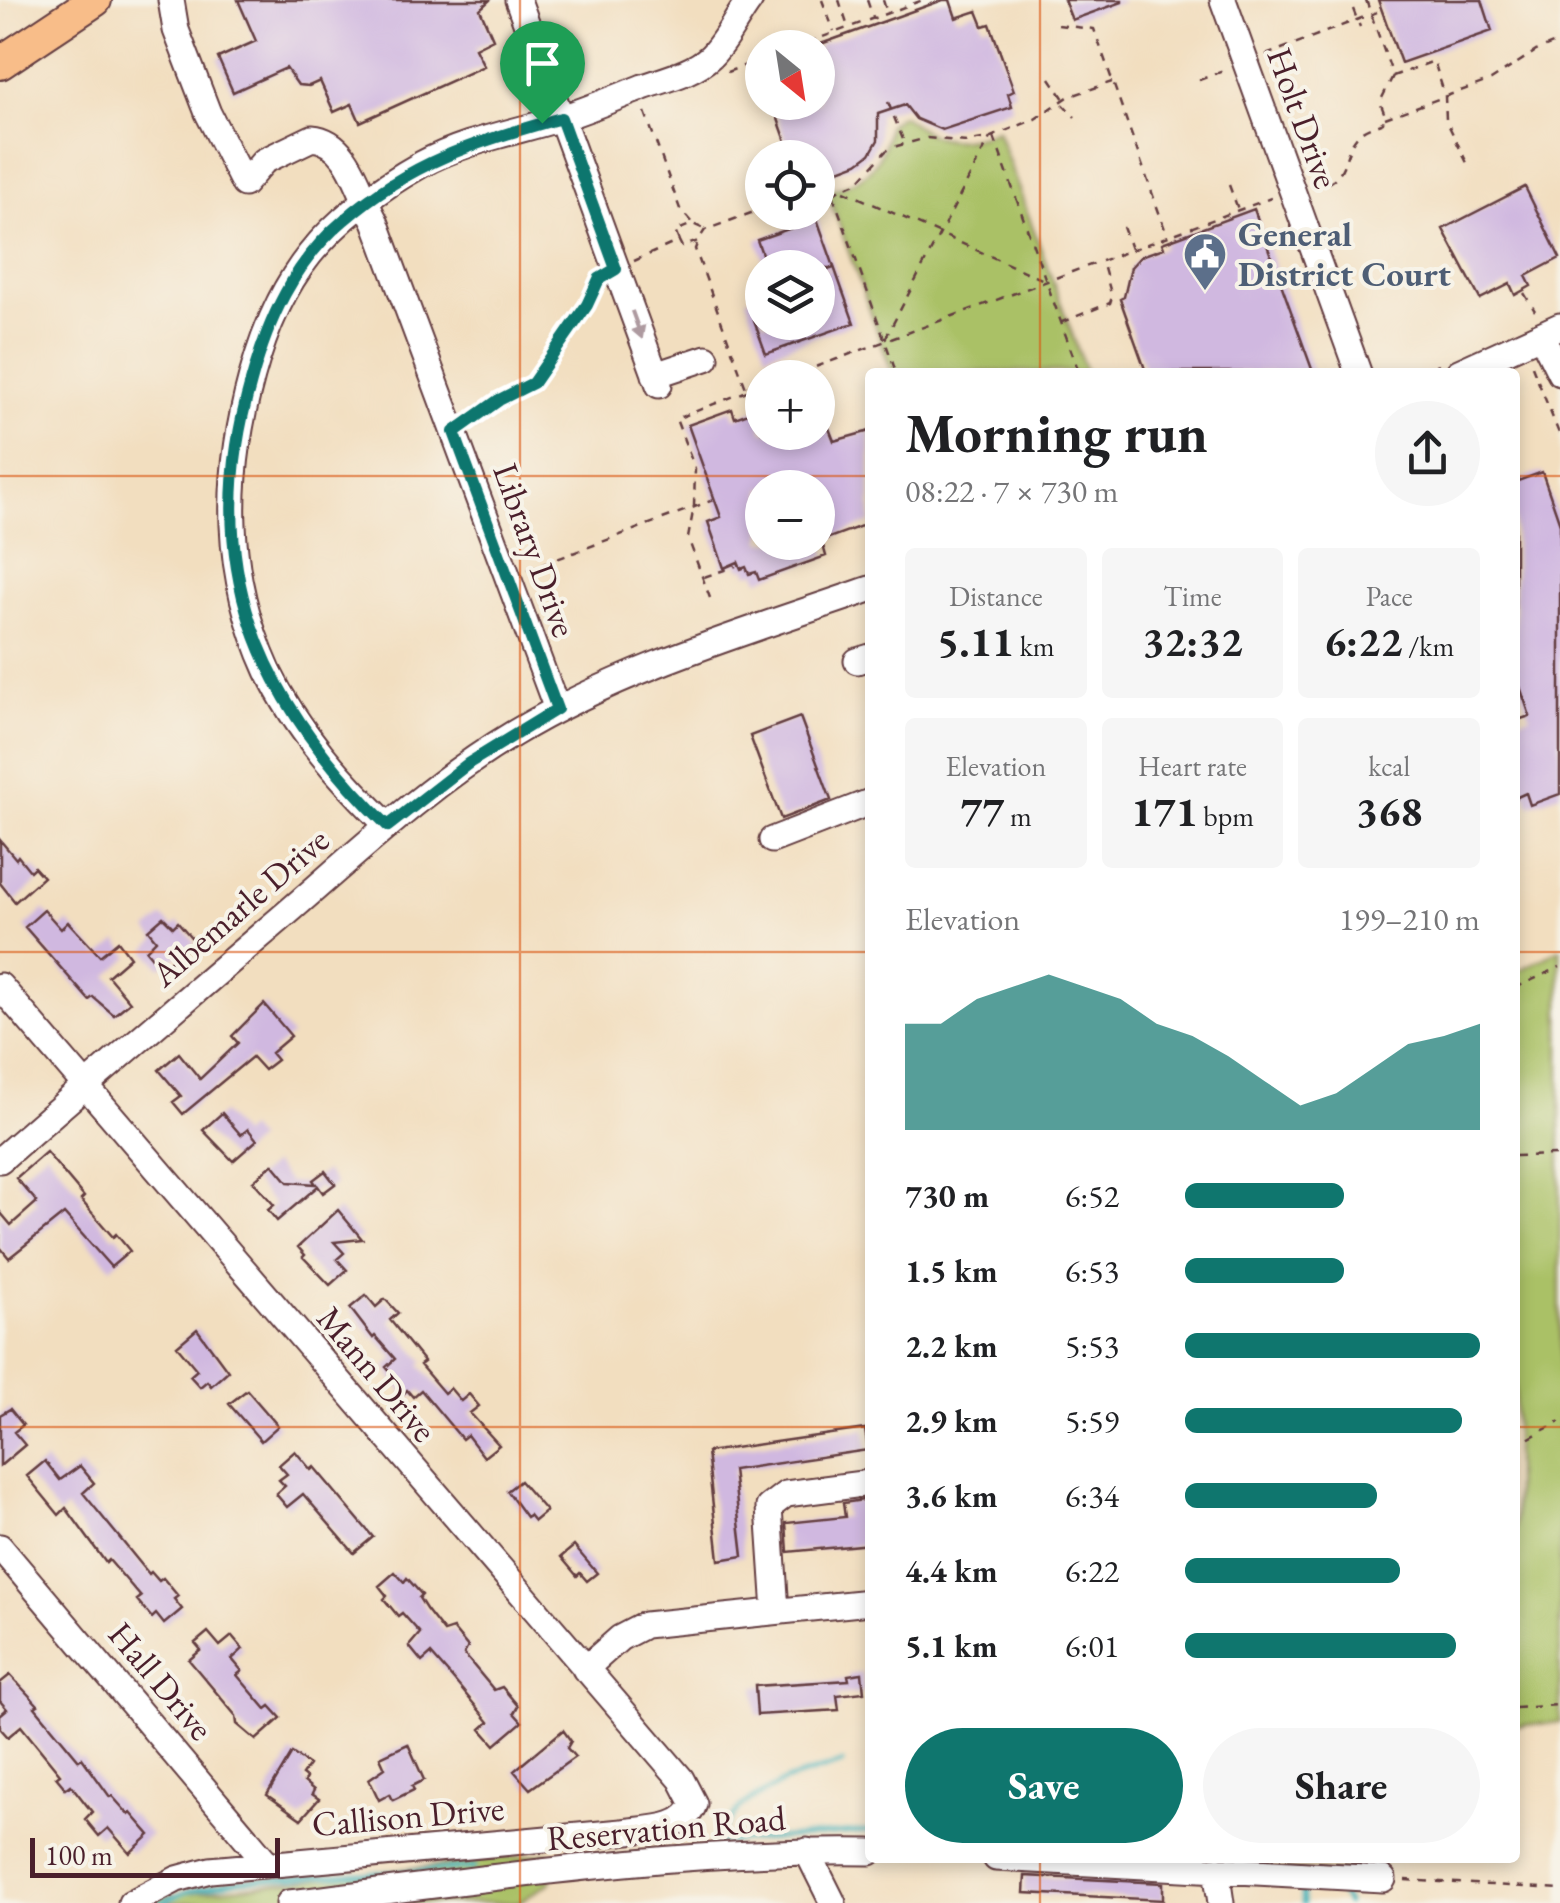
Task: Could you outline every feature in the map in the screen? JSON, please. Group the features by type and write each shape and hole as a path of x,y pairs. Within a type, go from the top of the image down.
{"main road":[{"path":"0,62 95,0"}],"street":[{"name":"Library Drive","path":"171,0 176,30 220,139 244,184 256,168 275,154 317,137 341,155 359,185 376,221 557,709"},
{"path":"518,0 657,380 706,358"},
{"path":"388,826 327,761 297,721 270,675 242,594 232,514 233,464 240,418 271,318 310,254 364,202 440,156 561,118 704,62 723,42 750,0"},
{"name":"Holt Drive","path":"1223,0 1357,368"},
{"path":"1467,368 1542,332 1560,374"},
{"name":"Albemarle Drive","path":"0,1160 388,826 469,763 557,709 708,646 865,591"},
{"path":"772,840 865,804"},
{"name":"Mann Drive","path":"0,986 681,1779 693,1800 693,1810"},
{"path":"776,1610 769,1507 786,1494 865,1484"},
{"name":"Hall Drive","path":"0,1547 267,1863"},
{"path":"586,1669 620,1638 645,1625 865,1602"},
{"name":"Callison Drive","path":"131,1903 192,1874 267,1863 622,1832 677,1822 693,1810"},
{"path":"807,1851 833,1903"},
{"name":"Reservation Road","path":"289,1903 632,1862 807,1851 865,1852"},
{"path":"1096,1863 1383,1878"},
{"path":"1216,1869 1221,1903"}],"path":[{"path":"822,0 833,30"},
{"path":"839,0 848,27"},
{"path":"867,0 874,18"},
{"path":"882,0 887,13"},
{"path":"835,32 923,0"},
{"path":"1366,0 1393,76"},
{"path":"1353,9 1360,27"},
{"path":"1199,80 1377,12"},
{"path":"1058,25 1094,29 1168,236"},
{"path":"833,360 1276,195 1332,182 1358,134 1385,118 1491,80 1536,50 1560,41"},
{"path":"1385,118 1380,102 1393,76 1434,61 1445,96 1446,120 1469,167"},
{"path":"1050,78 1075,117"},
{"path":"835,193 858,182 886,151 927,138 966,142 992,136 1112,82"},
{"path":"888,102 904,144"},
{"path":"642,103 680,209 693,224 705,230"},
{"path":"885,340 992,136"},
{"path":"992,136 1078,368"},
{"path":"1229,185 1239,210"},
{"path":"842,191 1046,282"},
{"path":"835,202 895,368"},
{"path":"745,215 705,230 695,249 745,386"},
{"path":"693,224 675,231 682,247 698,241"},
{"path":"1123,227 1132,250"},
{"path":"454,432 499,400 533,383 587,305 599,279 678,241"},
{"path":"1061,322 1110,303 1112,296 1102,261"},
{"path":"1524,292 1542,332 1528,358 1560,436"},
{"path":"710,598 688,538 694,507 694,468 676,419 745,392"},
{"path":"526,570 713,500"},
{"path":"702,578 736,566"},
{"path":"1520,986 1560,967"},
{"path":"1520,1156 1560,1155"},
{"path":"1520,1443 1560,1421"},
{"path":"1520,1708 1560,1705"},
{"path":"1383,1878 1560,1889"}],"green space":[{"path":"901,115 926,132 947,139 972,138 997,130 1085,368 891,368 835,213 835,189 871,169 886,139 888,125"},
{"path":"1560,949 1560,1722 1520,1726 1520,970"},
{"path":"548,1853 551,1882 518,1903 151,1903 160,1896"}],"building":[{"path":"238,0 490,0 480,9 493,39 475,48 484,66 360,122 352,104 334,112 320,81 298,85 286,68 233,92 218,58 256,41"},
{"path":"950,0 956,18 977,11 983,26 990,24 1014,91 1008,94 1012,107 942,130 916,119 905,105 878,114 878,140 870,154 835,172 835,140 786,140 778,120 835,120 835,39"},
{"path":"1064,0 1122,0 1122,2 1072,20"},
{"path":"1378,0 1482,0 1492,31 1401,63"},
{"path":"1525,187 1560,258 1526,276 1531,286 1515,295 1510,284 1480,299 1443,229"},
{"name":"General District Court","path":"1254,209 1312,368 1145,368 1120,299 1124,297 1131,267 1141,256 1164,248 1162,243"},
{"path":"786,230 821,230 828,250 761,250 757,240"},
{"path":"835,270 854,323 835,330"},
{"path":"761,340 806,340 766,354"},
{"path":"732,409 735,418 745,414 745,450 835,450 835,441 865,432 865,525 835,536 835,470 745,470 745,560 815,560 759,580 756,572 749,574 738,562 724,568 708,522 721,517 688,425"},
{"path":"1542,472 1560,524 1560,794 1530,805 1526,793 1520,796 1520,719 1530,716 1520,687 1520,480"},
{"path":"800,717 831,800 781,819 750,736"},
{"path":"0,840 16,859 18,856 30,871 34,867 43,877 15,902 0,883"},
{"path":"44,910 61,929 68,922 100,956 118,941 130,957 108,976 130,1002 114,1015 93,997 89,1000 25,927"},
{"path":"163,917 173,927 178,922 195,942 161,968 146,950 156,940 148,930"},
{"path":"264,1004 291,1036 271,1053 277,1060 264,1070 252,1057 183,1114 173,1102 181,1096 159,1070 179,1053 200,1079 238,1043 232,1036"},
{"path":"222,1113 241,1135 248,1129 257,1140 233,1161 203,1130"},
{"path":"46,1152 84,1197 81,1200 130,1251 111,1267 64,1214 9,1258 0,1247 0,1212 11,1225 37,1202 16,1178"},
{"path":"273,1164 288,1182 316,1184 313,1180 325,1171 335,1184 323,1193 318,1186 277,1221 268,1210 274,1205 253,1181"},
{"path":"338,1210 362,1239 334,1242 344,1253 337,1259 347,1270 330,1285 298,1247"},
{"path":"366,1295 376,1307 385,1299 398,1313 390,1320 424,1362 420,1365 444,1393 450,1388 461,1401 469,1394 479,1406 470,1413 499,1445 484,1457 467,1435 462,1439 421,1390 413,1397 407,1390 404,1393 386,1367 395,1359 350,1308"},
{"path":"197,1329 228,1371 211,1386 207,1381 200,1387 190,1376 197,1370 177,1346"},
{"path":"247,1390 278,1426 261,1441 229,1404"},
{"path":"10,1409 23,1425 14,1432 25,1445 0,1466 0,1415"},
{"path":"865,1429 865,1450 733,1470 743,1556 719,1560 707,1452"},
{"path":"295,1451 311,1470 314,1467 373,1537 354,1553 303,1494 287,1507 276,1494 285,1486 279,1480 287,1474 279,1465"},
{"path":"45,1461 60,1480 80,1466 94,1483 83,1493 149,1574 159,1581 163,1578 178,1596 174,1599 182,1609 164,1624 156,1614 152,1618 137,1600 141,1597 109,1560 106,1563 66,1508 59,1515 27,1476"},
{"path":"520,1481 546,1511 534,1521 529,1515 526,1517 507,1491"},
{"path":"865,1500 865,1544 788,1552 786,1523 845,1517 843,1503"},
{"path":"574,1546 597,1573 587,1581 580,1573 577,1576 561,1557"},
{"path":"395,1572 404,1582 407,1578 422,1595 419,1598 444,1632 453,1629 468,1647 464,1654 494,1690 502,1687 518,1706 514,1713 522,1722 495,1745 481,1729 489,1722 453,1679 431,1654 422,1662 409,1646 420,1633 402,1613 398,1616 379,1586"},
{"path":"208,1632 220,1646 232,1636 243,1649 232,1659 242,1671 237,1675 266,1709 270,1706 281,1718 256,1740 237,1724 236,1716 189,1660 201,1650 195,1643"},
{"path":"862,1673 864,1692 837,1695 839,1710 757,1715 755,1686 849,1680 848,1675"},
{"path":"10,1675 79,1760 82,1758 110,1797 150,1835 130,1853 108,1828 99,1836 85,1819 92,1812 71,1785 66,1789 56,1777 60,1774 21,1726 8,1737 0,1728 0,1715 7,1709 0,1701 0,1683"},
{"path":"563,1730 571,1741 567,1748 575,1757 530,1789 514,1771"},
{"path":"408,1744 424,1780 393,1800 390,1794 379,1800 369,1779 385,1768 380,1757"},
{"path":"292,1753 309,1765 302,1775 306,1778 304,1782 319,1799 301,1819 267,1795"},
{"path":"1025,1876 1163,1883 1163,1900 1024,1893"}],"waterway":[{"path":"713,1844 741,1806 785,1781 843,1763"},
{"path":"719,1843 865,1831"},
{"path":"160,1903 185,1892 240,1880 474,1868"},
{"path":"1336,1887 1347,1903"},
{"path":"1303,1888 1303,1903"}],"place":[{"name":"General District Court","path":"1205,292"}],"route":[{"path":"561,118 616,269 599,279 587,305 533,383 499,400 454,432 557,709 469,763 388,826 327,761 297,721 255,640 237,568 232,514 233,464 240,418 271,318 310,254 340,222 423,164 542,123 561,118"}]}
